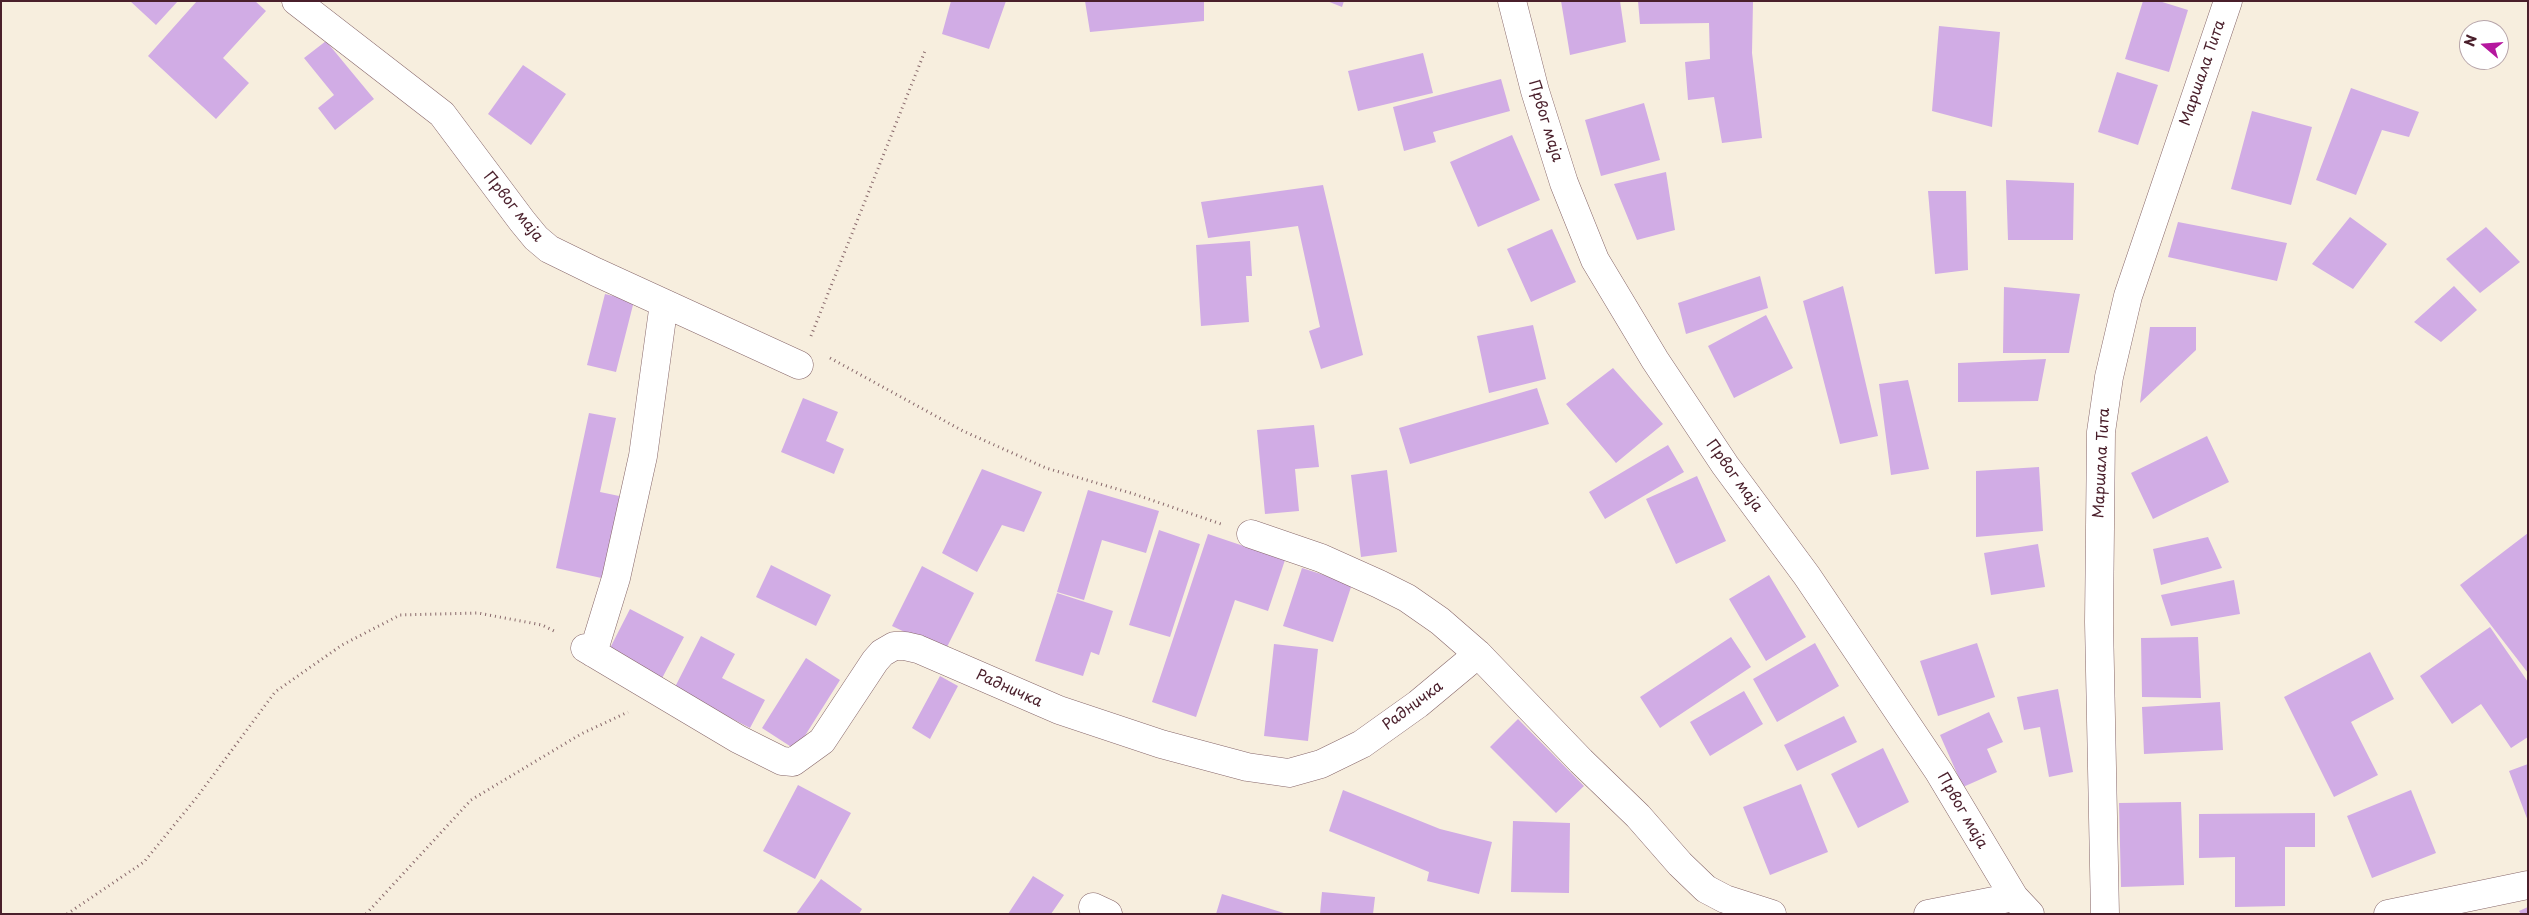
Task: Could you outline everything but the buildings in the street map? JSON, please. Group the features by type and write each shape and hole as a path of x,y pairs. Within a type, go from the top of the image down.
{"street":[{"name":"Првог маја","path":"296,1 442,114 536,238 549,249 664,303 803,356"},
{"name":"Првог маја","path":"1512,1 1534,91 1561,174 1595,260 1650,352 1719,457 1807,576 1939,772 2022,905"},
{"name":"Маршала Тита","path":"2105,914 2103,723 2099,622 2101,432 2108,377 2128,296 2228,1"},
{"path":"589,650 616,578 643,456 664,303"},
{"path":"1250,534 1321,558 1408,598 1440,621 1478,654 1638,816 1680,864 1706,889 1756,912"},
{"name":"Радничка","path":"589,650 738,738 782,761 793,762 822,741 882,653 894,646 905,646 918,649 1059,710 1114,729 1161,744 1247,766 1289,772 1321,764 1362,744 1418,704 1478,654"},
{"path":"2388,914 2528,885"},
{"path":"1928,914 2022,905"}],"path":[{"path":"925,51 803,356 1046,468 1134,494 1250,534"},
{"path":"67,914 144,862 197,797 274,692 342,645 400,614 488,615 542,625 589,650"},
{"path":"366,914 472,800 581,734 665,695"}]}
